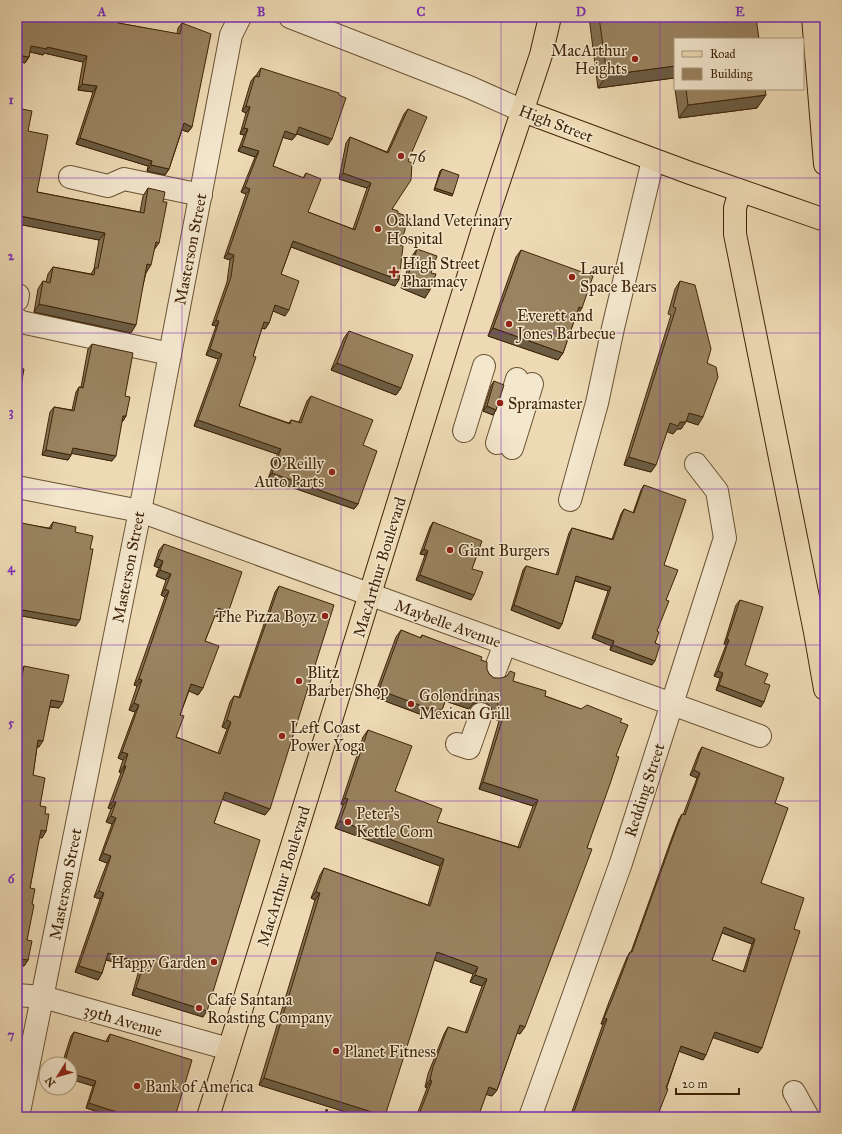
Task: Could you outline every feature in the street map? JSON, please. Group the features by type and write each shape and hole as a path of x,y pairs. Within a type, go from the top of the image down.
{"main road":[{"name":"MacArthur Boulevard","path":"208,1117 484,230 543,49 550,17"},
{"path":"813,17 825,164"},
{"name":"High Street","path":"523,111 653,160 825,220"},
{"path":"740,191 735,208 735,234 815,632 825,689"}],"street":[{"name":"Masterson Street","path":"18,1117 140,511 231,35 240,17"},
{"name":"High Street","path":"290,17 469,87 523,111"},
{"path":"570,500 597,403 612,328 653,160"},
{"path":"70,177 108,186 124,179 201,195"},
{"path":"17,319 21,322 170,354"},
{"path":"488,440 508,375 488,440"},
{"name":"Redding Street","path":"530,1117 620,863 726,538 717,491 696,464"},
{"name":"Maybelle Avenue","path":"17,487 140,511 760,736"},
{"path":"494,673 505,644"},
{"path":"457,744 469,748 481,714"},
{"name":"39th Avenue","path":"17,995 43,997 229,1049"},
{"path":"794,1092 808,1117"}],"path":[{"path":"325,1117 327,1109"}],"building":[{"path":"17,17 119,17 118,23 180,34 182,23 211,34 192,127 184,123 169,169 151,165 152,161 80,138 97,86 82,84 87,56 47,47 47,49 31,46 29,57 17,55"},
{"name":"MacArthur Heights","path":"599,17 756,17 759,38 674,38 674,66 607,75"},
{"path":"261,68 339,93 339,95 346,98 332,139 299,127 296,135 285,131 273,166 304,178 306,173 321,179 308,212 355,230 371,183 343,173 350,137 388,153 408,109 427,117 408,161 412,163 411,180 392,209 406,216 405,230 400,245 403,246 399,280 293,241 281,274 299,281 289,310 275,305 269,323 264,322 253,356 256,357 239,406 290,424 291,420 301,423 311,396 373,420 363,445 377,451 358,504 272,473 281,449 198,420 222,354 210,349 219,321 216,320 231,277 234,255 228,253 250,189 245,187 259,151 242,146 248,129 244,128 250,107 246,106 255,76 259,77"},
{"path":"686,90 765,90 766,95 688,105"},
{"path":"17,108 32,111 28,131 48,135 37,192 144,213 148,188 165,192 163,202 167,202 159,243 156,242 151,265 147,264 136,325 39,304 43,281 50,283 53,267 94,275 95,268 98,268 105,233 20,216 17,233"},
{"path":"442,169 459,175 453,194 435,188"},
{"path":"417,249 437,256 431,273 436,274 430,290 406,281"},
{"path":"521,250 593,276 582,308 579,307 563,353 493,328"},
{"path":"680,281 695,285 711,349 707,363 716,367 718,377 703,417 689,413 686,422 680,422 678,426 670,423 656,465 629,457 676,308 673,307"},
{"path":"349,331 413,355 401,388 337,363"},
{"path":"92,344 133,353 125,396 130,397 126,416 123,416 116,456 73,448 71,455 46,450 54,407 74,411 79,387 83,388"},
{"path":"17,368 24,369 20,391 17,391"},
{"path":"494,381 504,385 496,410 487,406"},
{"path":"644,485 686,500 664,565 678,570 666,600 669,601 657,631 659,632 655,643 660,645 655,661 613,645 614,641 595,634 611,587 576,576 562,624 514,605 526,566 558,575 572,528 613,540 624,509 634,513"},
{"path":"17,522 51,529 53,522 76,527 75,532 93,536 90,549 93,549 80,620 17,609"},
{"path":"433,522 482,541 472,569 483,572 474,595 420,575 428,551 424,549"},
{"path":"164,544 242,572 229,610 227,609 226,611 218,608 205,641 219,646 203,688 191,684 180,715 184,716 176,737 220,754 231,722 227,720 234,696 240,698 279,586 334,605 270,809 225,792 214,823 260,840 207,1011 136,988 144,964 108,953 102,973 79,966 104,893 99,891 111,856 103,853 116,818 111,816 116,802 113,801 126,766 124,766 128,754 122,752 139,705 134,703 142,680 139,679 169,591 165,589 171,574 160,570 163,561 158,559"},
{"path":"740,600 763,607 745,665 768,674 764,683 770,685 764,702 719,685 723,673 718,671 729,640 727,639"},
{"path":"401,630 421,638 422,635 482,657 481,660 487,662 489,674 494,678 507,676 510,671 515,673 513,681 546,691 545,696 581,709 587,705 622,719 620,722 628,725 616,756 619,757 610,784 587,848 592,849 525,1027 520,1025 497,1090 489,1087 478,1117 418,1117 432,1081 430,1080 433,1067 448,1027 467,1033 487,979 475,975 478,967 437,952 385,1116 264,1078 320,893 316,892 324,868 430,906 444,859 340,821 348,799 345,798 368,730 412,746 395,791 442,809 437,822 520,848 538,800 483,782 504,714 498,711 498,704 490,695 478,697 474,703 448,693 442,710 439,709 438,712 382,691 383,688 380,687"},
{"path":"24,666 69,675 63,702 51,700 43,741 38,740 33,775 45,778 40,806 46,807 45,814 49,814 46,831 41,830 30,888 35,889 32,904 34,905 27,940 32,941 28,960 17,958 17,700"},
{"path":"702,747 784,778 775,803 788,808 761,883 804,898 794,929 800,931 762,1048 715,1032 706,1055 681,1046 666,1088 668,1089 657,1117 572,1117 607,1019 604,1018 630,952 632,952 674,835 682,814 685,815 700,773 694,770","holes":["724,927 755,939 745,972 712,960"]},
{"name":"Bank of America","path":"74,1032 108,1042 110,1034 192,1060 175,1117 132,1117 89,1103 96,1081 78,1075 78,1056 66,1056"},
{"path":"713,1112 732,1117 712,1117"}],"place":[{"name":"MacArthur Heights","path":"635,59"},
{"name":"76","path":"401,156"},
{"name":"Oakland Veterinary Hospital","path":"378,229"},
{"name":"High Street Pharmacy","path":"394,272"},
{"name":"Laurel Space Bears","path":"572,277"},
{"name":"Everett and Jones Barbecue","path":"509,324"},
{"name":"Spramaster","path":"500,403"},
{"name":"O'Reilly Auto Parts","path":"332,472"},
{"name":"Giant Burgers","path":"450,550"},
{"name":"The Pizza Boyz","path":"325,616"},
{"name":"Blitz Barber Shop","path":"299,681"},
{"name":"Golondrinas Mexican Grill","path":"411,704"},
{"name":"Left Coast Power Yoga","path":"282,736"},
{"name":"Peter's Kettle Corn","path":"348,822"},
{"name":"Happy Garden","path":"214,962"},
{"name":"Cafe Santana Roasting Company","path":"199,1008"},
{"name":"Planet Fitness","path":"336,1051"},
{"name":"Bank of America","path":"137,1086"}]}
